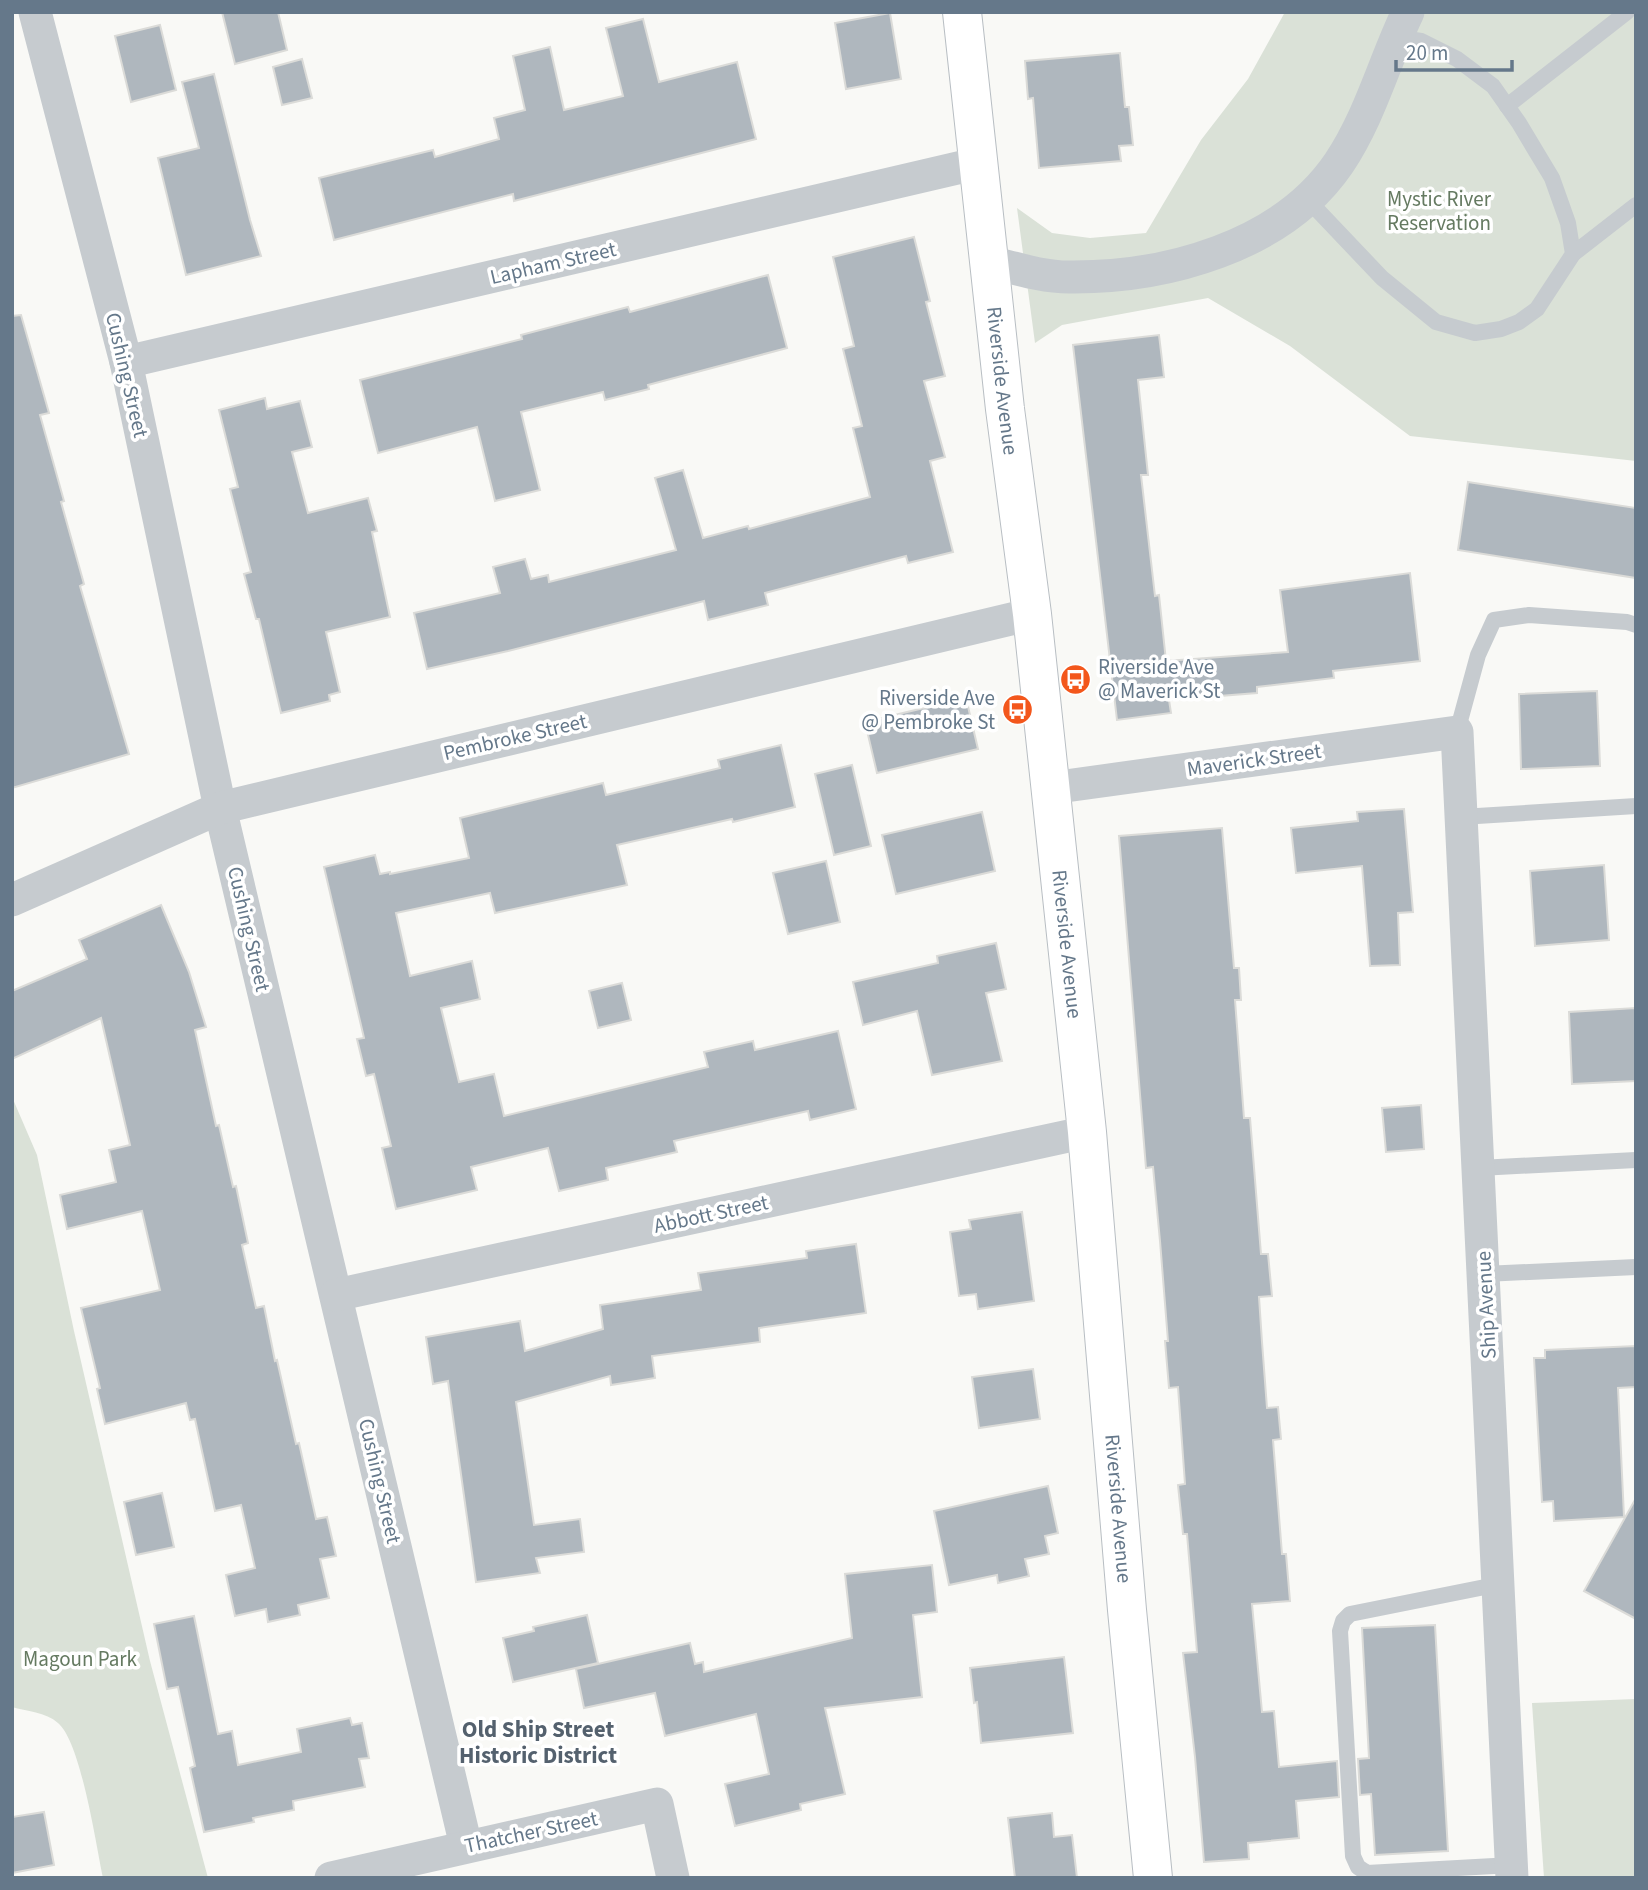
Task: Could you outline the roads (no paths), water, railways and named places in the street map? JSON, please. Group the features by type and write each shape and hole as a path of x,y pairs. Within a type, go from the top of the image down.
{"main road":[{"name":"Riverside Avenue","path":"962,12 1005,409 1032,614 1087,1132 1127,1610 1153,1878"}],"street":[{"name":"Cushing Street","path":"32,15 126,362 220,808 466,1846"},
{"path":"990,262 1066,277 1135,274 1194,261 1233,247 1266,228 1306,198 1338,164 1362,122 1401,25"},
{"name":"Lapham Street","path":"126,362 979,163"},
{"name":"Pembroke Street","path":"12,900 220,808 1032,614"},
{"name":"Maverick Street","path":"1051,788 1457,732"},
{"name":"Ship Avenue","path":"1457,732 1512,1872"},
{"name":"Abbott Street","path":"336,1295 1087,1132"},
{"name":"Thatcher Street","path":"331,1878 657,1804 673,1878"}],"lane":[{"path":"1507,106 1627,12"},
{"path":"1401,25 1421,41 1457,59 1493,86 1552,178 1568,223 1573,254"},
{"path":"1306,198 1382,278 1436,322 1475,333 1501,329 1520,322 1537,309 1573,254 1636,205"},
{"path":"1457,732 1478,655 1494,620 1530,615 1627,622 1636,625"},
{"path":"1461,817 1636,806"},
{"path":"1479,1168 1636,1160"},
{"path":"1484,1274 1636,1267"},
{"path":"1500,1584 1350,1614 1343,1621 1340,1631 1355,1863 1367,1872 1512,1872"}],"place":[{"name":"Riverside Ave @ Maverick St","path":"1075,679"},
{"name":"Riverside Ave @ Pembroke St","path":"1018,710"}],"district":[{"name":"Old Ship Street Historic District","path":"538,1742"}],"park label":[{"name":"Mystic River Reservation","path":"1439,211"},
{"name":"Magoun Park","path":"80,1659"}]}
